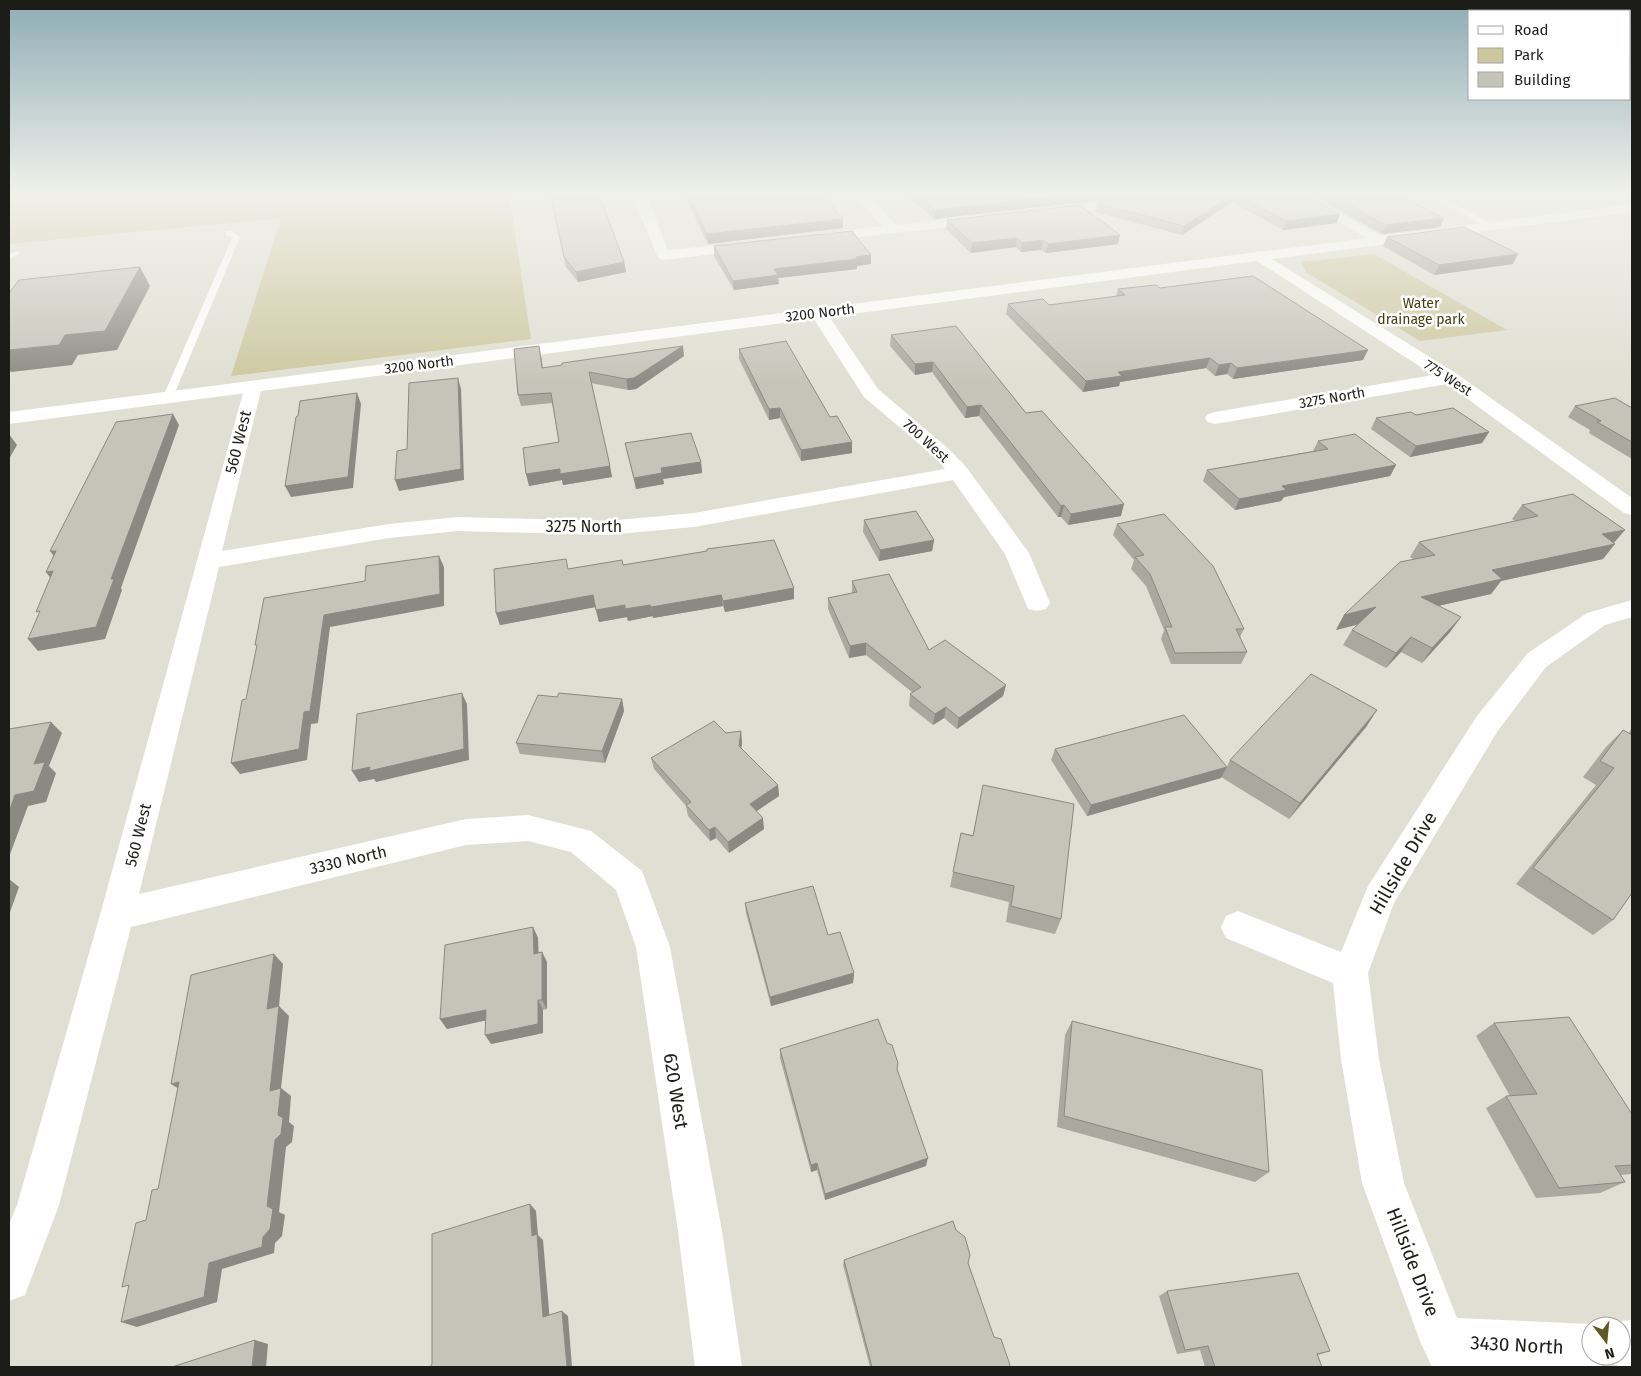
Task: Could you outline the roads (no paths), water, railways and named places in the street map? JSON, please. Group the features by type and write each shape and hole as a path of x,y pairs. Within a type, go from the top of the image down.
{"street":[{"name":"3200 North","path":"9,418 1242,258"},
{"name":"775 West","path":"1262,258 1450,378 1632,508"},
{"name":"700 West","path":"818,313 871,393 944,455 960,474 1017,553 1037,603"},
{"name":"3275 North","path":"1215,418 1450,378"},
{"name":"560 West","path":"9,1279 38,1205 117,916 253,386"},
{"name":"3275 North","path":"208,561 389,531 458,524 607,528 694,520 960,474"},
{"name":"Hillside Drive","path":"1450,1354 1384,1183 1360,1059 1350,973 1380,897 1492,717 1537,660 1596,620 1632,608"},
{"name":"3330 North","path":"117,916 466,832 528,828 580,841"},
{"name":"620 West","path":"580,841 630,881 653,947 700,1231 719,1367"},
{"path":"1238,927 1350,973"},
{"name":"3430 North","path":"1450,1354 1581,1347"}],"lane":[{"path":"168,397 227,258"}],"park label":[{"name":"Water drainage park","path":"1421,312"}]}
